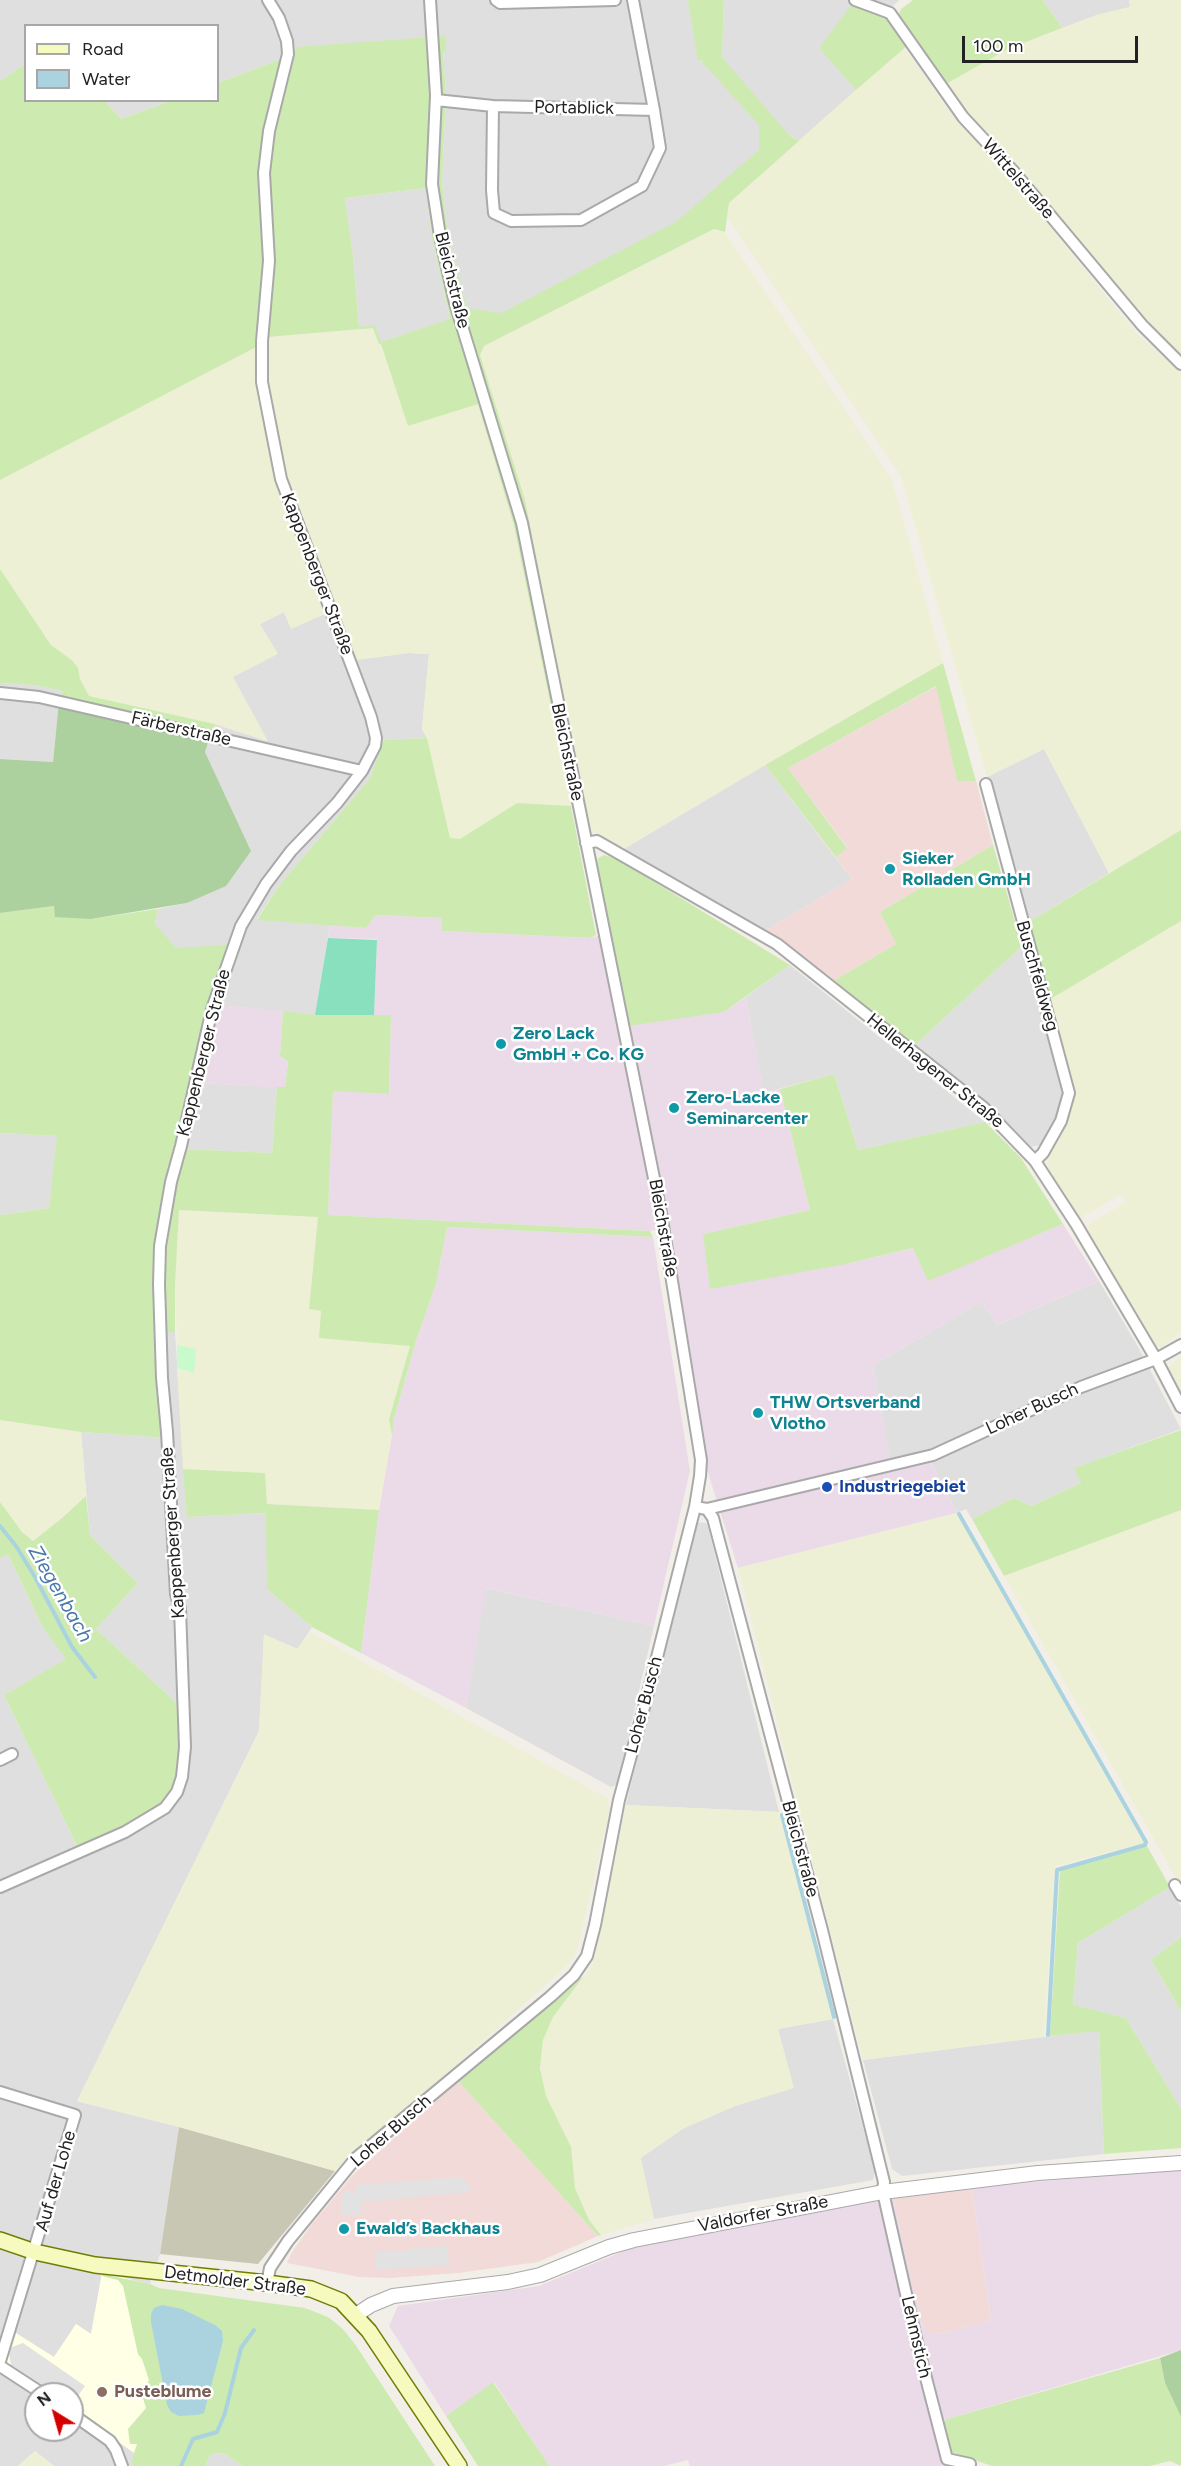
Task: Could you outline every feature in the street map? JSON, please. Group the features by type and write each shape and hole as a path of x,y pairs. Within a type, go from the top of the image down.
{"main road":[{"name":"Detmolder Straße","path":"0,2240 35,2252 94,2265 311,2289 341,2301 357,2315 459,2466"}],"street":[{"name":"Kappenberger Straße","path":"0,1887 125,1832 165,1808 177,1792 182,1777 185,1747 180,1609 176,1594 162,1378 159,1284 160,1246 171,1182 212,1009 241,926 266,884 291,851 337,803 362,771 375,746 376,738 371,717 281,479 262,382 262,341 269,261 264,173 268,130 288,54 287,41 279,18 268,0"},
{"name":"Bleichstraße","path":"430,0 436,100 432,184 446,266 459,318 522,523 661,1213 701,1460 694,1508"},
{"path":"496,0 500,3 615,0"},
{"path":"494,106 492,190 494,213 511,221 581,220 642,186 660,148 633,0"},
{"name":"Wittelstraße","path":"855,0 890,13 963,117 1014,172 1142,325 1181,364"},
{"name":"Portablick","path":"436,100 494,106 654,110"},
{"name":"Färberstraße","path":"0,693 39,697 362,771"},
{"name":"Buschfeldweg","path":"986,784 1069,1093 1061,1121 1043,1153 1035,1161"},
{"name":"Hellerhagener Straße","path":"586,843 597,841 777,944 984,1108 1035,1161 1076,1224 1156,1359 1181,1407"},
{"name":"Loher Busch","path":"267,2283 270,2268 288,2241 356,2158 550,1997 574,1975 583,1963 595,1925 619,1800 694,1508 707,1509 933,1455 1081,1387 1156,1359 1181,1345"},
{"name":"Bleichstraße","path":"707,1509 716,1530 822,1930 883,2177 883,2192"},
{"path":"0,1760 12,1754"},
{"path":"1175,1885 1181,1895"},
{"name":"Auf der Lohe","path":"0,2092 75,2115 35,2252"},
{"name":"Valdorfer Straße","path":"357,2315 371,2305 393,2296 508,2282 540,2275 609,2247 634,2240 883,2192 1026,2174 1181,2163"},
{"name":"Lehmstich","path":"883,2192 918,2347 947,2459 970,2464"},
{"path":"0,2361 35,2252"},
{"path":"0,2366 25,2382"},
{"path":"84,2423 110,2441 122,2466"}],"shaded area":[{"path":"0,0 688,0 699,61 722,57 724,0 899,0 885,14 819,47 856,90 799,141 790,135 709,208 482,335 473,332 448,235 442,182 446,94 443,51 446,50 294,54 219,83 219,24 24,24 24,65 0,81"},
{"path":"1043,0 1129,0 1130,7 1097,15 1062,28"},
{"path":"1129,0 1181,0 1181,354 1146,322 1019,168 966,110 946,84 1008,49 1097,15 1130,7"},
{"path":"904,47 952,115 1009,176 1136,333 1181,373 1181,830 1109,873 1044,749 987,777 901,476 727,216 729,203"},
{"path":"106,102 167,102 121,119"},
{"path":"426,188 432,238 450,320 381,342 359,327 345,198"},
{"path":"715,229 725,232 892,480 943,663 622,850 597,835 588,824 585,807 571,806 517,803 460,839 450,838 427,738 422,729 429,654 409,653 355,660 334,610 291,629 284,612 260,624 278,654 233,677 268,741 215,724 89,696 80,679 78,668 72,660 51,645 0,569 0,480 264,343 268,337 374,328 408,426 478,403 514,526 554,721 568,720 525,500 480,355 484,346"},
{"path":"335,610 355,660 409,653 429,654 422,729 427,738 384,740 370,778 278,887 257,919 330,925 315,1015 218,1005 155,924 158,909 187,903 251,851 205,752 215,724 267,741 232,677 260,624 284,612 291,628"},
{"path":"0,683 34,685 63,691 59,701 53,762 0,759"},
{"path":"937,686 957,781 976,781 993,845 880,912 896,944 830,983 763,932 852,879 836,857 847,847 788,768"},
{"path":"1044,749 1109,873 1027,923 987,777"},
{"path":"765,765 852,879 763,932 622,850"},
{"path":"376,915 443,918 442,931 590,938 610,933 724,1012 746,997 763,1092 780,1089 810,1210 703,1234 846,1264 914,1248 928,1280 1063,1224 1099,1281 997,1325 982,1302 873,1365 891,1466 931,1462 957,1513 738,1568 704,1460 666,1227 650,1231 328,1215 333,1090 389,1094 391,1016 374,1015 377,939 328,938 330,925 366,928"},
{"path":"1181,921 1181,1331 1163,1347 1155,1346 1085,1227 1126,1202 1122,1194 1080,1218 1050,1173 1047,1163 1048,1155 1067,1124 1074,1094 1049,1000"},
{"path":"1022,946 1063,1093 1061,1108 1040,1145 1031,1147 1003,1118 913,1047"},
{"path":"790,965 985,1122 858,1150 834,1074 763,1093 746,997"},
{"path":"218,1005 283,1011 280,1055 288,1060 285,1088 200,1083"},
{"path":"200,1083 277,1087 272,1153 183,1149"},
{"path":"0,1133 58,1136 49,1208 0,1215"},
{"path":"178,1210 318,1217 309,1309 322,1310 410,1346 389,1419 392,1436 379,1510 267,1504 264,1473 183,1469 177,1368 194,1373 196,1349 177,1345 175,1285"},
{"path":"447,1227 653,1237 690,1471 654,1626 486,1588 466,1708 361,1653 379,1510 394,1419 416,1341 436,1284"},
{"path":"1099,1281 1137,1345 1181,1429 1075,1468 1081,1483 1031,1506 1014,1498 972,1519 966,1509 957,1513 931,1462 891,1467 873,1365 982,1302 997,1325"},
{"path":"166,1332 175,1332 187,1517 267,1513 267,1589 312,1627 298,1649 264,1635 259,1731 77,2101 179,2127 160,2254 150,2284 102,2273 91,2334 76,2324 54,2357 11,2368 33,2382 24,2382 24,2442 84,2442 84,2417 134,2453 133,2466 54,2466 35,2451 18,2466 0,2466 0,1558 8,1554 43,1628 67,1659 4,1695 78,1848 180,1706 96,1629 138,1583 90,1535 81,1432 168,1438"},
{"path":"1181,1356 1181,1395 1167,1368"},
{"path":"0,1420 81,1432 86,1496 32,1541 22,1532 0,1502"},
{"path":"1181,1510 1181,1887 1004,1576"},
{"path":"957,1513 1144,1843 1055,1866 1044,2037 863,2060 738,1568"},
{"path":"694,1522 707,1523 779,1812 626,1805"},
{"path":"485,1588 654,1626 617,1785 611,1787 466,1708"},
{"path":"310,1632 607,1798 610,1809 578,1947 571,1962 453,2068 350,2154 335,2171 77,2101 259,1731 264,1634 297,1649"},
{"path":"626,1805 779,1812 833,2019 778,2029 794,2088 735,2106 684,2128 641,2158 654,2219 601,2235 589,2220 575,2188 572,2171 546,2096 540,2068 543,2040 553,2017 590,1969 595,1958"},
{"path":"1170,1887 1181,1907 1181,1937 1151,1960 1181,2011 1181,2109 1126,2018 1073,2006 1078,1943"},
{"path":"833,2019 875,2171 873,2180 654,2219 640,2158 684,2128 735,2106 793,2088 778,2029"},
{"path":"1099,2030 1104,2154 902,2176 892,2169 863,2060"},
{"path":"458,2081 598,2236 538,2262 458,2273 390,2278 359,2277 287,2263 312,2224 352,2176"},
{"path":"179,2127 335,2171 258,2264 160,2254"},
{"path":"1181,2168 1181,2350 944,2420 953,2462 945,2466 690,2466 688,2460 664,2466 549,2466 494,2382 446,2416 389,2326 398,2306 539,2286 636,2246 667,2237 897,2197 894,2203 922,2325 930,2334 945,2333 991,2320 972,2188"},
{"path":"462,2177 469,2184 470,2192 362,2202 362,2214 341,2215 341,2199 346,2190 356,2194 355,2185"},
{"path":"972,2188 991,2320 945,2333 930,2334 925,2330 920,2318 894,2203 897,2197"},
{"path":"447,2246 449,2265 376,2270 375,2252 398,2250 399,2252 407,2251 407,2249"},
{"path":"102,2273 130,2279 156,2409 144,2423 134,2453 84,2417 84,2382 33,2382 11,2368 6,2360 16,2333 54,2357 76,2324 91,2334"},
{"path":"23,2343 79,2382 36,2382 11,2366 9,2353 12,2347"},
{"path":"35,2451 54,2466 18,2466"},
{"path":"223,2453 243,2466 205,2466 211,2454"}],"green space":[{"path":"688,0 724,0 722,57 789,135 799,141 729,203 725,232 714,229 484,346 480,355 525,500 568,720 554,721 514,526 478,404 408,426 381,344 373,328 268,337 264,343 0,480 0,81 24,65 24,102 106,102 121,119 167,102 219,102 219,83 294,54 296,47 445,36 446,51 443,51 446,94 442,182 448,235 467,308 501,313 676,222 759,150 759,125 702,62 707,60 698,61","holes":["426,188 432,238 450,319 381,342 375,325 359,327 345,198"]},
{"path":"913,0 1043,0 1062,28 1008,49 946,84 916,38 856,90 819,48 853,3 898,17 901,9"},
{"path":"0,569 51,645 72,660 78,668 80,679 89,696 215,724 209,740 59,701 63,691 34,685 0,683"},
{"path":"943,663 976,781 957,781 936,686 788,768 847,848 836,857 765,765"},
{"path":"59,701 209,740 205,752 251,851 226,886 187,903 91,919 55,917 54,906 0,913 0,759 53,762"},
{"path":"427,738 450,838 460,839 517,803 571,806 596,935 590,938 442,931 442,918 376,915 366,928 257,920 278,887 370,778 384,740"},
{"path":"1181,830 1181,921 1049,1000 1027,923"},
{"path":"993,845 1022,946 913,1047 830,983 896,944 880,912"},
{"path":"604,855 617,859 790,965 724,1012 628,1026 597,866 598,858"},
{"path":"54,906 91,919 158,909 155,924 176,948 237,944 230,958 184,1149 272,1153 277,1087 285,1087 288,1061 280,1056 283,1011 316,1015 391,1015 389,1094 333,1091 328,1215 650,1231 653,1237 447,1227 436,1284 416,1341 394,1419 392,1436 389,1419 410,1346 319,1338 321,1311 309,1309 318,1217 179,1210 175,1332 166,1333 168,1438 81,1432 0,1420 0,1215 49,1208 57,1136 0,1133 0,913"},
{"path":"328,938 377,940 374,1015 315,1015"},
{"path":"834,1074 858,1150 985,1122 1021,1158 1063,1224 928,1281 913,1248 846,1264 710,1289 703,1234 810,1210 780,1089"},
{"path":"177,1345 196,1349 194,1373 177,1368"},
{"path":"1181,1430 1181,1510 1004,1576 972,1519 1014,1498 1031,1506 1081,1483 1074,1468"},
{"path":"183,1469 265,1473 267,1504 379,1510 361,1653 312,1627 267,1589 266,1513 187,1517"},
{"path":"86,1496 90,1535 138,1583 96,1629 180,1706 180,1777 159,1805 122,1828 78,1848 4,1695 66,1659 43,1628 8,1554 0,1558 0,1502 22,1532 33,1541"},
{"path":"1147,1846 1170,1887 1078,1943 1073,2005 1126,2018 1181,2109 1181,2148 1104,2154 1099,2031 1050,2036 1060,1870"},
{"path":"1181,1937 1181,2011 1151,1960"},
{"path":"584,1976 553,2017 543,2040 540,2068 546,2096 571,2147 575,2188 589,2220 601,2235 598,2236 458,2081"},
{"path":"102,2274 159,2288 305,2308 328,2317 342,2328 355,2344 435,2466 243,2466 223,2453 211,2454 205,2466 133,2466 132,2459 137,2444 130,2444 128,2429 146,2408 142,2395 149,2380 138,2354 123,2286 118,2280 102,2276"},
{"path":"1181,2350 1181,2417 1165,2383 1160,2358"},
{"path":"1160,2358 1165,2383 1181,2417 1181,2466 1170,2461 1149,2466 992,2466 951,2452 944,2420"},
{"path":"493,2382 549,2466 478,2466 446,2416"}],"water":[{"path":"162,2305 182,2309 215,2325 222,2331 223,2341 204,2413 179,2416 171,2412 167,2405 151,2322 154,2308"}],"waterway":[{"path":"959,1514 1146,1842 1145,1845 1057,1870 1048,2035"},
{"name":"Ziegenbach","path":"0,1526 16,1546 35,1577 72,1647 95,1677"},
{"path":"782,1815 834,2017"},
{"path":"181,2466 193,2439 217,2432 225,2413 241,2348 254,2330"}],"place":[{"name":"Sieker Rolladen GmbH","path":"890,869"},
{"name":"Zero Lack GmbH + Co. KG","path":"501,1044"},
{"name":"Zero-Lacke Seminarcenter","path":"674,1108"},
{"name":"THW Ortsverband Vlotho","path":"758,1413"},
{"name":"Industriegebiet","path":"827,1487"},
{"name":"Ewald’s Backhaus","path":"344,2229"},
{"name":"Pusteblume","path":"102,2392"}]}
